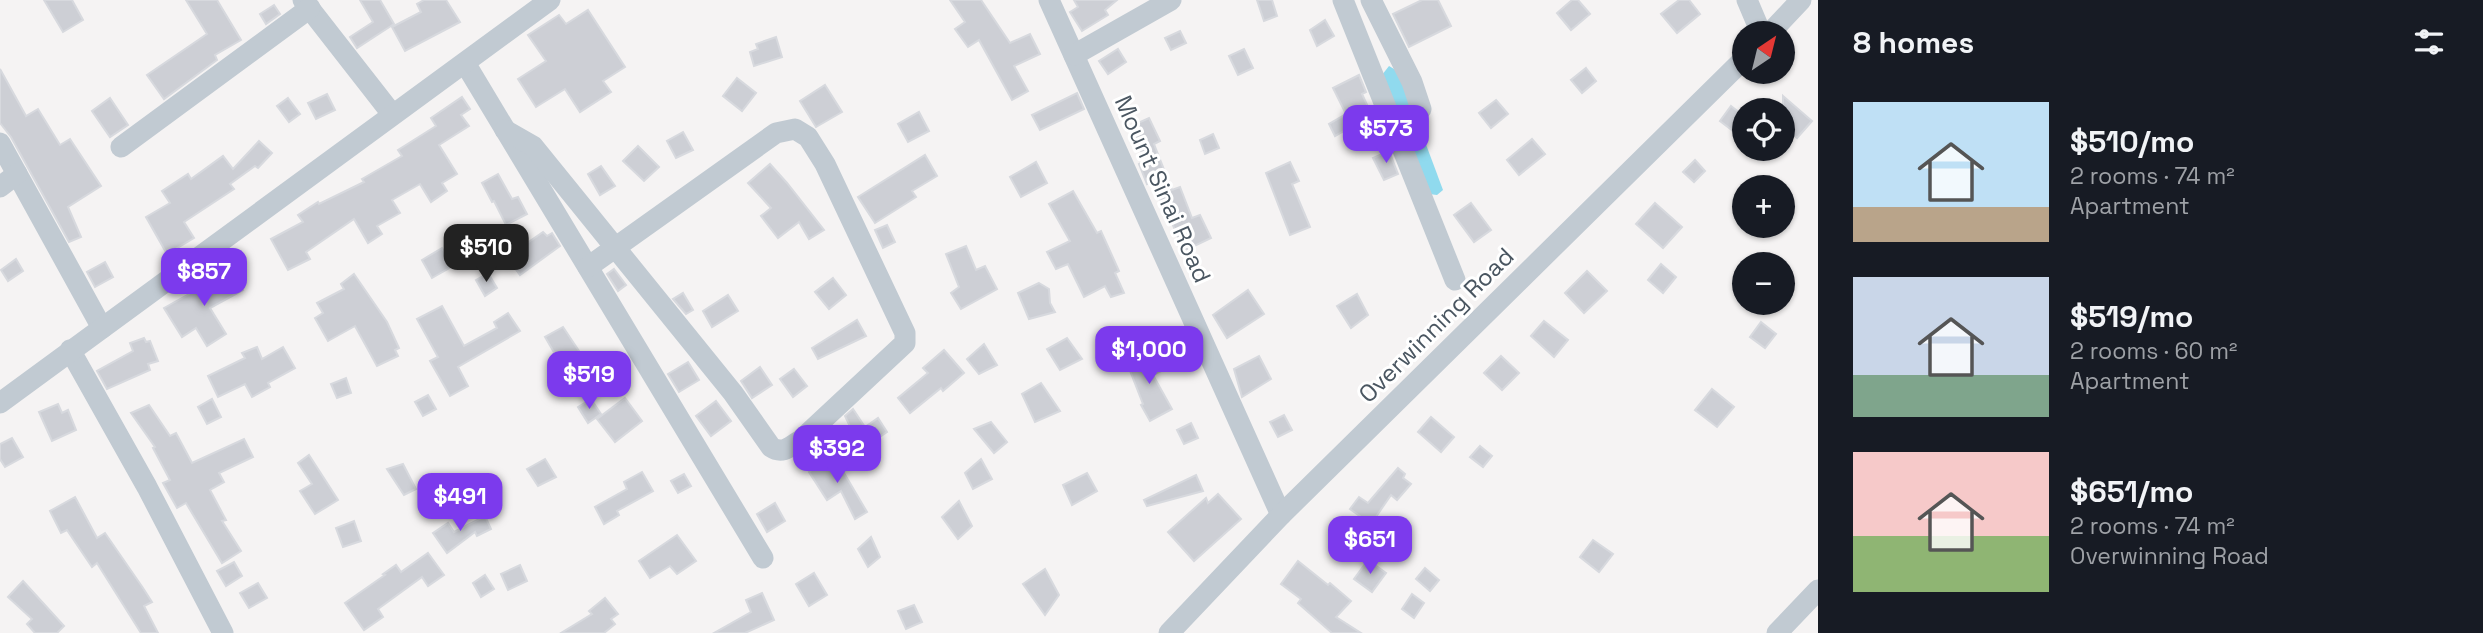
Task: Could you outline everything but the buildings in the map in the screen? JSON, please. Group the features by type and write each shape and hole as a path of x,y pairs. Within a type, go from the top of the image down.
{"street":[{"path":"0,403 550,0"},
{"name":"Mount Sinai Road","path":"1049,0 1280,515"},
{"path":"1074,55 1171,0"},
{"path":"1343,0 1455,280"},
{"path":"1371,0 1412,82 1421,109"},
{"path":"1747,0 1755,21"},
{"path":"1781,21 1801,0"},
{"path":"121,147 306,4 392,114"},
{"path":"465,63 763,558"},
{"name":"Overwinning Road","path":"1169,633 1280,515 1732,71"},
{"path":"505,130 533,146 616,248 733,393 776,451 785,451 802,439 905,343 905,334 825,164 808,137 795,129 776,133 616,248 587,267"},
{"path":"0,142 9,180 102,328"},
{"path":"70,350 147,487 223,633"},
{"path":"1777,633 1818,590"}],"water":[{"path":"1389,66 1399,72 1443,190 1437,195 1429,194 1382,75"}]}
